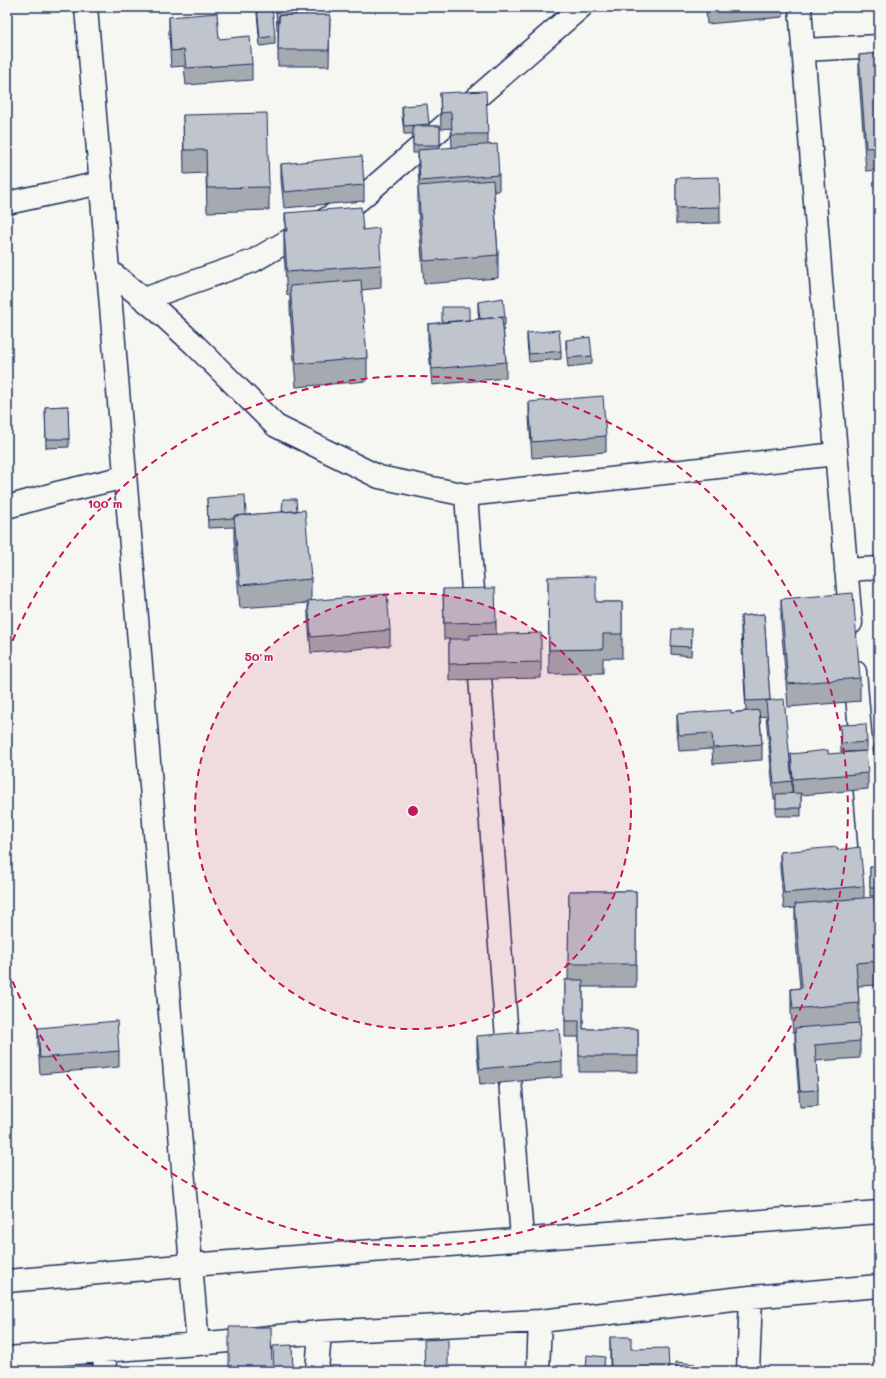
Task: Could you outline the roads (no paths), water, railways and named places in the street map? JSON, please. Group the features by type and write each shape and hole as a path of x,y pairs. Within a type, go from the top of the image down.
{"street":[{"path":"86,7 198,1344"},
{"path":"144,299 253,261 358,200 582,7"},
{"path":"800,7 879,959"},
{"path":"804,50 879,46"},
{"path":"7,203 100,184"},
{"path":"107,269 144,299 194,344 276,426 379,477 466,495 836,454"},
{"path":"7,507 57,493 125,477"},
{"path":"466,495 522,1239"},
{"path":"846,570 879,568"},
{"path":"7,1281 191,1265 879,1212"},
{"path":"7,1358 105,1361 198,1344 320,1332 540,1321 751,1297 879,1286"},
{"path":"748,1371 751,1297"},
{"path":"538,1371 540,1321"},
{"path":"317,1371 320,1332"}]}
